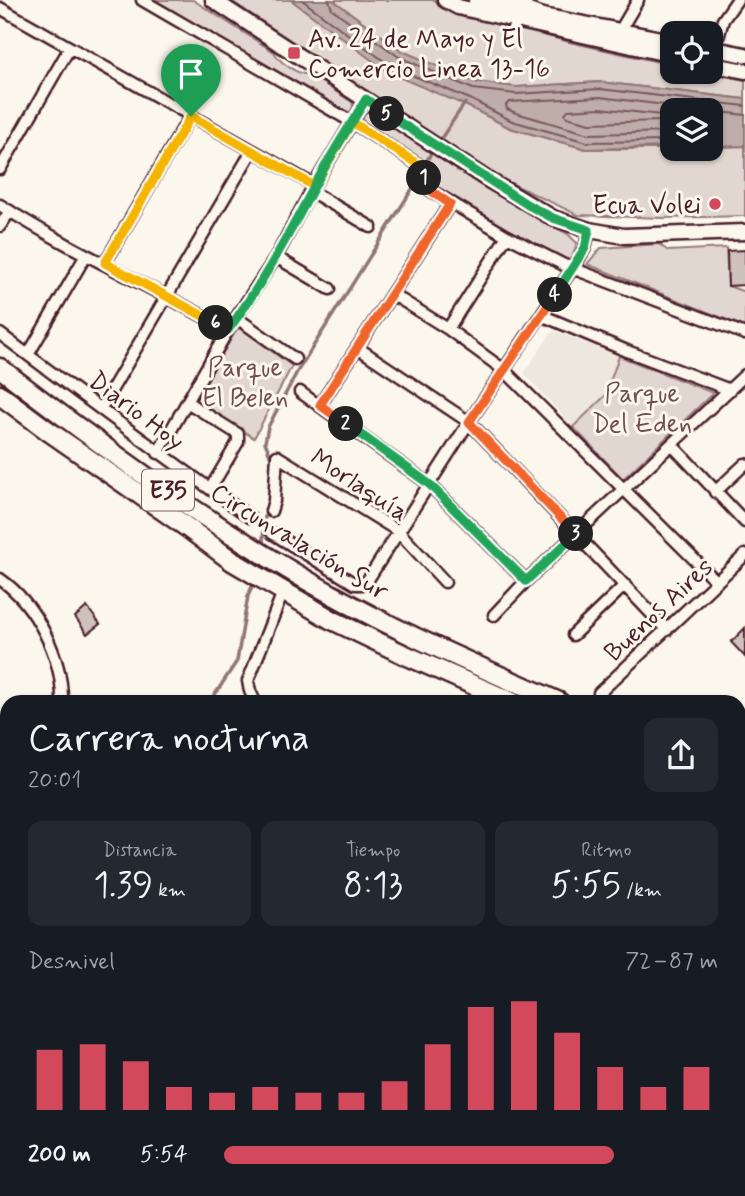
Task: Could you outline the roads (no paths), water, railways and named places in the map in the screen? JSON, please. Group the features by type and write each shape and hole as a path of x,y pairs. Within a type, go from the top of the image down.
{"highway":[{"name":"Circunvalación Sur","path":"0,368 50,407 213,522 343,601 544,695"},
{"name":"Circunvalación Sur","path":"0,395 232,561 283,592 391,649 496,695"}],"main road":[{"path":"213,0 450,156 543,213 589,230 640,237 745,232"},
{"path":"445,0 458,7 543,16 660,51"},
{"path":"476,0 520,15"},
{"path":"616,37 660,40"},
{"path":"723,50 745,55"},
{"path":"723,67 745,71"}],"street":[{"path":"142,0 352,122 419,165 430,190 507,236 573,268 745,334"},
{"path":"616,37 638,0"},
{"path":"723,21 737,0"},
{"path":"0,8 252,151 371,227"},
{"path":"0,169 69,49"},
{"path":"158,453 228,330 276,257 366,99"},
{"path":"105,263 191,116"},
{"path":"101,408 252,151"},
{"path":"320,405 450,204"},
{"path":"0,205 86,255 228,330"},
{"path":"0,226 10,211"},
{"path":"272,533 355,584 367,581 469,422 573,268 585,248 589,230"},
{"path":"448,329 507,236"},
{"path":"28,355 86,255"},
{"path":"276,257 330,289"},
{"path":"392,294 448,329 505,370 717,582"},
{"path":"541,315 730,390"},
{"path":"237,318 295,359"},
{"name":"Diario Hoy","path":"0,334 158,453 250,517"},
{"path":"358,348 469,422 667,630"},
{"path":"494,615 526,581 745,375"},
{"path":"300,392 429,484 526,581"},
{"path":"187,402 238,434 238,442 210,489"},
{"path":"672,445 745,522"},
{"name":"Morlaquía","path":"271,510 277,456 398,531 445,582"},
{"path":"715,492 745,464"},
{"name":"Buenos Aires","path":"599,693 745,555"},
{"path":"0,579 12,587 25,602 43,634 62,684 62,695"},
{"path":"343,601 355,584"},
{"path":"573,635 625,586"},
{"path":"252,695 248,681 283,592"}],"water":[{"path":"291,0 333,0 402,51 475,82 516,87 600,82 745,99 745,146 723,147 723,98 660,98 660,147 586,149 510,128 467,106 389,73"}],"waterway":[{"path":"438,143 465,103"},
{"path":"423,167 433,150"},
{"path":"271,479 271,457 265,442 268,427 297,372 420,174"},
{"path":"262,547 267,508"},
{"path":"215,695 237,661 248,596 254,582"}],"place":[{"name":"Av. 24 de Mayo y El Comercio Linea 13-16","path":"294,53"},
{"name":"Ecua Volei","path":"715,204"}],"park label":[{"name":"Parque El Belen","path":"245,382"},
{"name":"Parque Del Eden","path":"642,408"}]}
